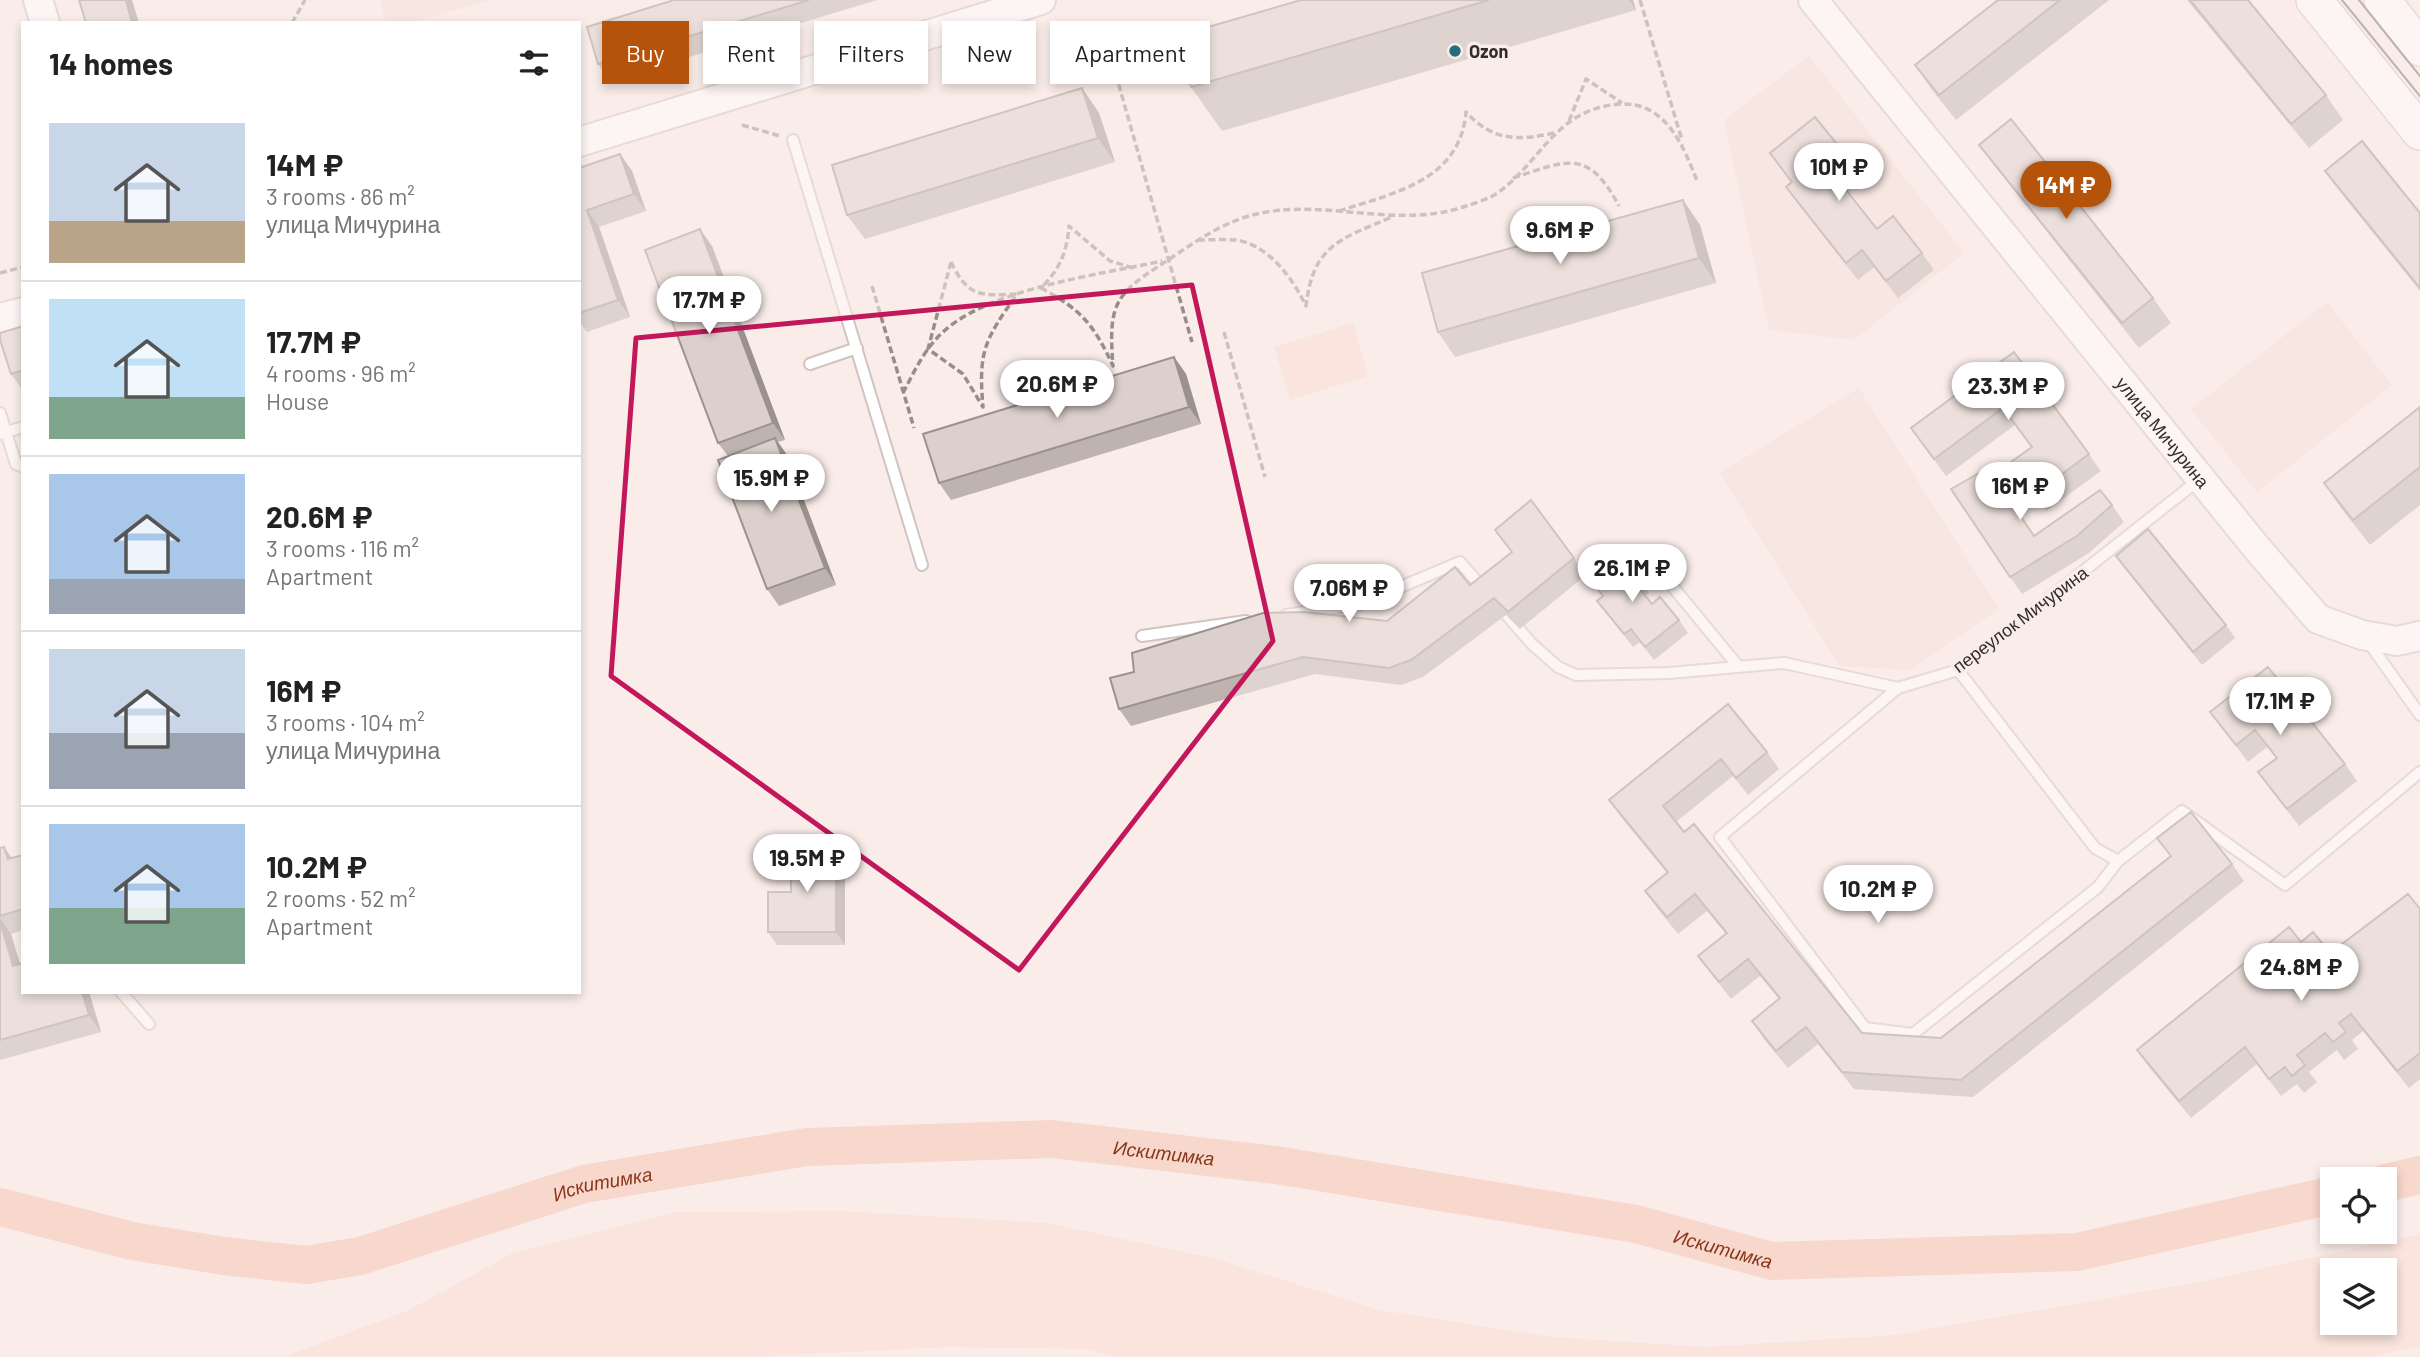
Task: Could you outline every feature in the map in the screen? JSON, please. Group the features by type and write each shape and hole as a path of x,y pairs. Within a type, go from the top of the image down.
{"main road":[{"path":"2314,0 2420,132"},
{"path":"2382,0 2420,48"}],"street":[{"path":"38,0 44,21"},
{"path":"581,141 1041,0"},
{"name":"улица Мичурина","path":"1813,0 2200,479 2318,619 2362,635 2396,641 2420,636"},
{"path":"0,318 21,313"}],"lane":[{"path":"793,140 922,565"},
{"path":"810,363 857,348"},
{"path":"0,413 3,433 16,464 21,466"},
{"path":"3,433 21,428"},
{"name":"переулок Мичурина","path":"1278,616 1360,604 1460,562 1532,644 1558,667 1576,675 1669,673 1784,663 1898,688 1958,670 2200,479"},
{"path":"1660,570 1738,666"},
{"path":"1142,636 1265,618"},
{"path":"2362,635 2420,715"},
{"path":"1958,670 2095,848 2118,861"},
{"path":"1898,688 1720,837 1865,1028 1913,1034 2098,887 2118,861 2182,811 2285,885 2420,772"},
{"path":"123,994 149,1024"}],"path":[{"path":"293,21 306,0"},
{"path":"1640,0 1697,181"},
{"path":"1569,121 1586,79 1624,104 1652,112 1672,129 1684,146"},
{"path":"1118,84 1192,342"},
{"path":"1041,288 1070,303 1085,317 1099,336 1113,366 1110,325 1114,311 1142,276 1215,228 1264,212 1291,209 1427,216 1465,207 1495,195 1569,121 1596,109 1624,104"},
{"path":"1337,212 1401,190 1439,168 1464,135 1466,112 1480,127 1496,135 1528,138 1556,133"},
{"path":"742,125 793,140"},
{"path":"1511,179 1564,161 1590,167 1606,182 1619,206"},
{"path":"1196,240 1238,240 1265,253 1294,281 1306,306 1309,276 1320,258 1337,242 1395,216"},
{"path":"1041,288 1054,275 1064,258 1069,226 1110,261 1133,268"},
{"path":"928,349 953,326 984,307 1017,294 1168,260"},
{"path":"903,393 928,349 951,262 960,281 972,291 984,296 1017,294"},
{"path":"0,273 21,268"},
{"path":"872,286 914,428"},
{"path":"928,349 963,374 984,407 980,367 984,350 1017,294"},
{"path":"1224,332 1265,477"}],"highlighted area":[{"path":"1192,285 1273,641 1019,970 611,676 636,338"}],"shaded area":[{"path":"380,0 492,0 416,21 385,21"},
{"path":"1809,56 1964,253 1854,340 1769,330 1724,120"},
{"path":"2327,302 2392,385 2257,492 2191,409"},
{"path":"1353,323 1368,376 1290,400 1274,347"},
{"path":"1859,388 1999,609 1909,670 1839,666 1720,473"},
{"path":"841,1211 1048,1223 1217,1259 1379,1310 1552,1337 1706,1347 1895,1335 2200,1282 2374,1244 2397,1244 2397,1239 2420,1234 2420,1346 2369,1357 1117,1357 1085,1349 947,1347 753,1357 283,1357 407,1311 513,1253 676,1212"}],"building":[{"path":"79,0 126,0 131,21 85,21"},
{"path":"674,0 809,0 740,21 703,21 703,32 689,36 689,21 606,21"},
{"path":"1301,0 1489,0 1210,81 1210,26"},
{"path":"1998,0 2060,0 1939,95 1915,65"},
{"path":"2190,0 2248,0 2326,95 2291,124"},
{"path":"602,22 602,63 598,64 587,27"},
{"path":"1082,88 1098,138 847,215 832,165"},
{"path":"1815,117 1845,154 1828,167 1877,229 1893,216 1922,253 1886,281 1862,250 1846,263 1786,187 1792,182 1770,153"},
{"path":"2011,119 2153,298 2122,323 1979,145"},
{"path":"2362,141 2420,213 2420,288 2325,171"},
{"path":"620,154 634,194 587,210 618,300 581,312 581,167"},
{"path":"1683,200 1699,258 1438,332 1422,273"},
{"path":"700,229 773,423 718,443 645,250"},
{"path":"21,327 21,371 11,374 0,333"},
{"path":"2014,352 2089,454 2035,494 2011,462 2032,447 2003,408 1934,459 1911,428"},
{"path":"1174,357 1189,407 939,483 923,434"},
{"path":"2420,407 2420,467 2353,520 2324,483"},
{"path":"775,438 825,568 767,589 718,460"},
{"path":"1988,468 2034,536 2100,490 2112,505 2077,536 2010,577 1951,489"},
{"path":"1531,500 1574,558 1508,612 1494,598 1411,660 1389,668 1303,657 1119,709 1110,678 1134,672 1132,653 1263,613 1304,612 1387,621 1455,567 1470,585 1512,552 1495,530"},
{"path":"2148,529 2226,625 2193,652 2116,556"},
{"path":"1622,556 1640,581 1636,584 1652,604 1660,597 1679,620 1645,647 1631,629 1624,634 1597,601 1603,596 1591,580"},
{"path":"2268,667 2345,764 2287,809 2258,772 2277,758 2255,730 2236,745 2210,712"},
{"path":"1728,704 1767,752 1736,778 1721,759 1663,806 1684,832 1694,824 1862,1033 1941,1038 2171,856 2157,838 2191,812 2232,864 1961,1080 1842,1072 1806,1027 1776,1051 1752,1021 1780,998 1748,959 1719,982 1698,956 1727,933 1695,894 1667,917 1645,891 1668,872 1609,800"},
{"path":"4,847 8,859 21,856 21,910 0,916 0,848"},
{"path":"791,847 836,847 836,932 768,932 768,892 791,892"},
{"path":"2408,894 2420,909 2420,1053 2397,1071 2351,1014 2339,1023 2346,1032 2333,1042 2325,1033 2297,1055 2305,1065 2292,1076 2285,1067 2269,1079 2245,1047 2179,1101 2137,1050 2289,927 2301,942 2313,932 2330,953"},
{"path":"0,921 13,966 21,964 21,994 83,994 89,1015 0,1040"}],"waterway":[{"name":"Искитимка","path":"0,1207 132,1241 224,1256 306,1265 360,1256 584,1184 807,1147 1052,1139 1276,1165 1636,1224 1772,1261 2077,1252 2320,1198"},
{"name":"Искитимка","path":"2397,1180 2420,1175"}],"tram line":[{"path":"2342,0 2420,96"},
{"path":"2359,0 2420,76"}],"place":[{"name":"Ozon","path":"1455,51"}]}
